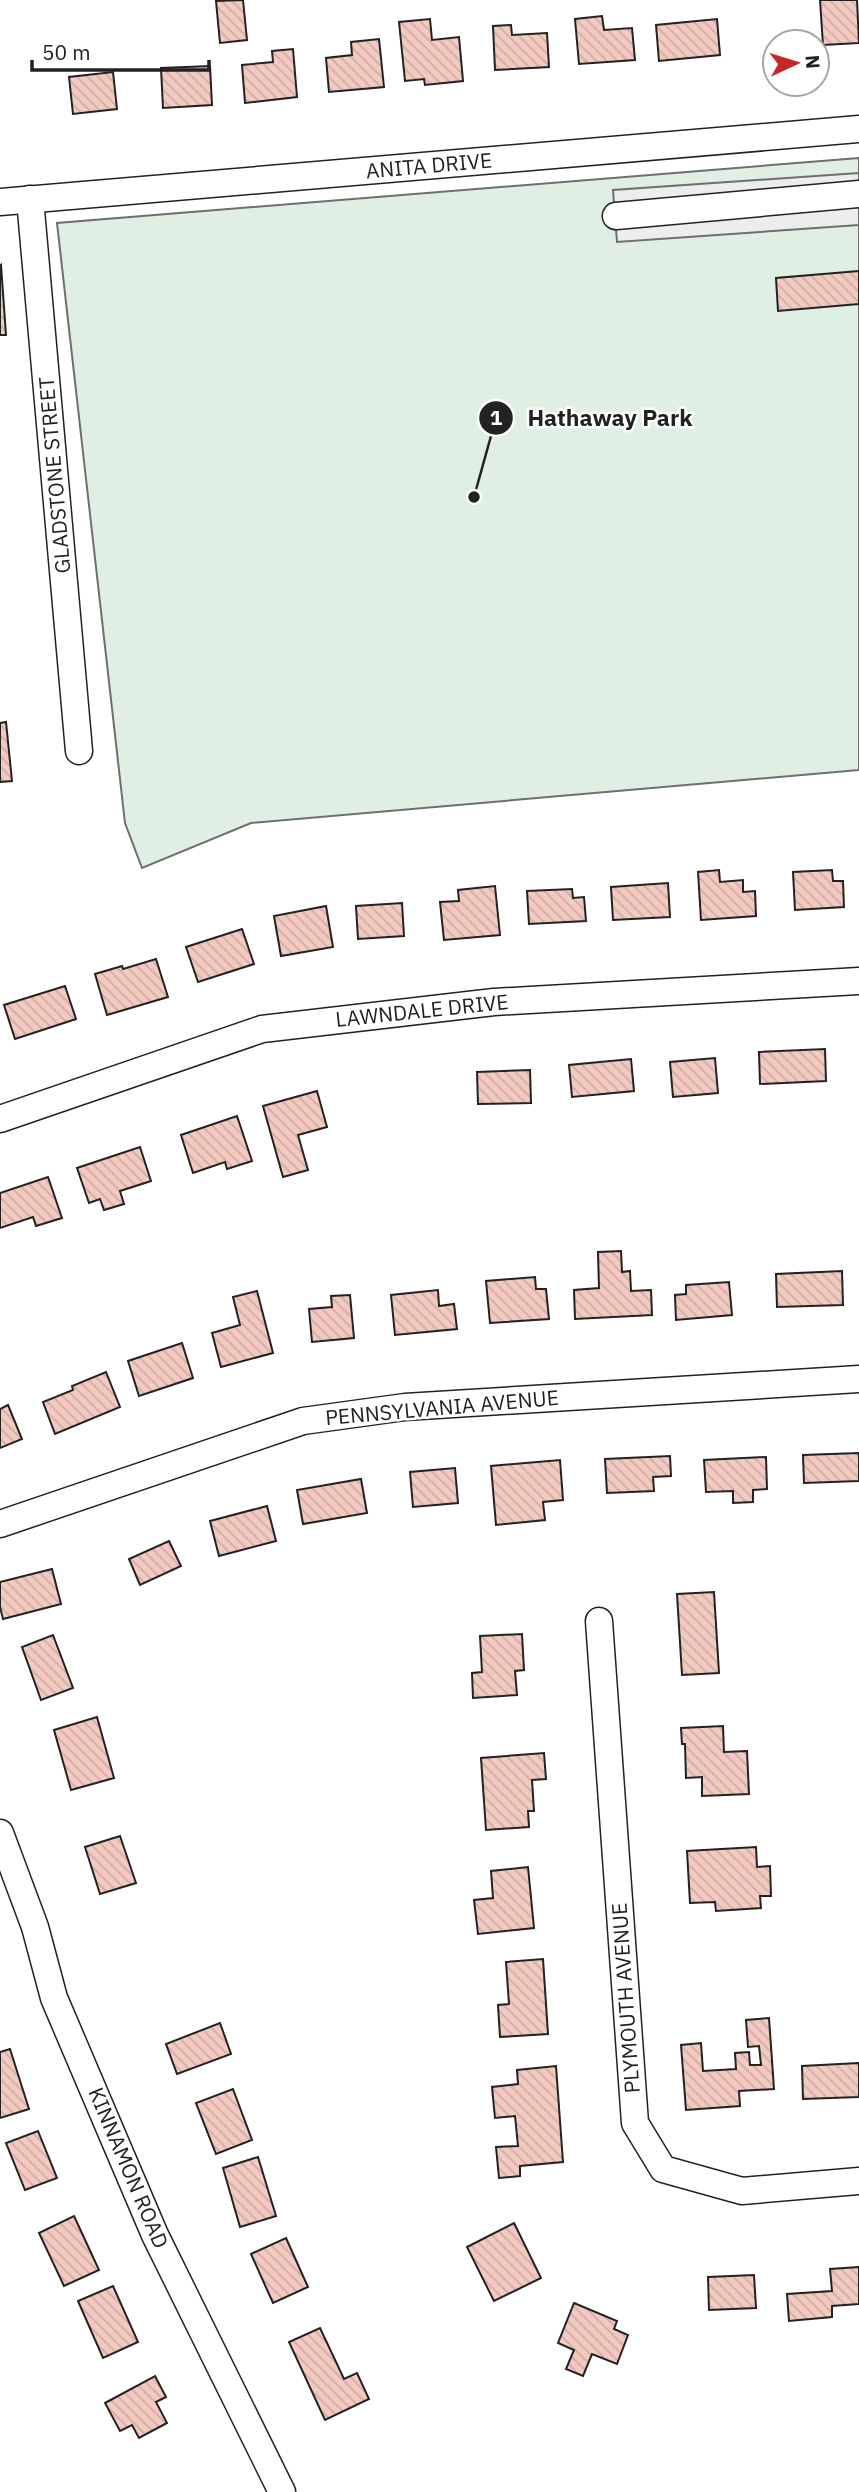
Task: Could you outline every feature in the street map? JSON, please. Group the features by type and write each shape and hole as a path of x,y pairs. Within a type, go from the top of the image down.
{"street":[{"name":"ANITA DRIVE","path":"0,202 859,130"},
{"path":"616,216 859,194"},
{"name":"GLADSTONE STREET","path":"30,199 79,751"},
{"name":"LAWNDALE DRIVE","path":"0,1119 262,1029 494,1002 859,981"},
{"name":"PENNSYLVANIA AVENUE","path":"0,1524 303,1421 405,1407 859,1379"},
{"name":"PLYMOUTH AVENUE","path":"599,1621 635,2123 663,2169 742,2191 859,2181"},
{"name":"KINNAMON ROAD","path":"0,1833 35,1927 54,1998 155,2235 282,2492"}],"green space":[{"path":"859,158 859,770 251,823 142,868 125,823 57,223"}],"shaded area":[{"path":"859,173 859,225 617,242 613,190"}],"building":[{"path":"243,0 247,40 220,43 216,1"},
{"path":"820,0 857,0 859,43 831,45 831,28 822,28"},
{"path":"602,16 604,30 632,28 635,60 579,64 575,19"},
{"path":"430,19 432,40 459,37 463,81 425,85 424,79 405,81 399,22"},
{"path":"717,19 720,55 659,61 656,25"},
{"path":"511,25 512,35 547,33 549,67 495,70 493,26"},
{"path":"379,39 384,87 329,92 326,58 352,55 351,42"},
{"path":"293,49 297,97 245,103 242,65 273,62 272,51"},
{"path":"210,66 212,105 163,108 161,68"},
{"path":"113,72 117,109 73,114 69,77"},
{"path":"1,265 6,335 0,335"},
{"path":"859,271 859,304 778,311 776,278"},
{"path":"6,722 12,781 0,782 0,723"},
{"path":"719,870 720,882 743,880 743,892 755,891 756,916 701,920 698,872"},
{"path":"832,870 833,881 843,881 844,907 795,910 793,872"},
{"path":"668,883 670,917 613,920 611,887"},
{"path":"495,886 500,935 444,940 440,902 459,901 458,890"},
{"path":"572,889 573,898 584,897 586,921 529,924 527,891"},
{"path":"402,903 404,936 358,939 356,906"},
{"path":"326,906 333,947 281,956 274,916"},
{"path":"242,929 254,964 198,982 186,947"},
{"path":"156,959 168,997 107,1015 95,974"},
{"path":"65,986 76,1019 15,1039 4,1005"},
{"path":"825,1049 826,1081 760,1084 759,1052"},
{"path":"715,1058 718,1093 673,1097 670,1062"},
{"path":"631,1059 634,1091 572,1097 569,1065"},
{"path":"530,1070 531,1103 478,1104 477,1072"},
{"path":"317,1091 327,1127 298,1135 308,1170 283,1177 263,1106"},
{"path":"237,1116 252,1161 227,1169 225,1162 193,1173 181,1135"},
{"path":"140,1147 151,1181 120,1191 124,1204 104,1210 100,1199 89,1203 77,1168"},
{"path":"48,1177 62,1218 36,1226 33,1217 0,1228 0,1193"},
{"path":"621,1251 622,1272 630,1271 631,1291 651,1290 652,1315 575,1319 574,1290 599,1288 598,1252"},
{"path":"842,1271 843,1305 777,1307 776,1274"},
{"path":"535,1277 536,1289 546,1289 549,1319 490,1323 486,1281"},
{"path":"729,1282 732,1315 676,1320 675,1295 686,1294 686,1285"},
{"path":"438,1290 439,1306 454,1304 457,1329 395,1335 391,1295"},
{"path":"257,1291 273,1353 221,1367 212,1333 240,1325 233,1297"},
{"path":"350,1295 354,1338 312,1342 309,1309 332,1307 331,1296"},
{"path":"182,1343 193,1378 139,1396 128,1361"},
{"path":"106,1372 120,1407 55,1434 43,1402"},
{"path":"8,1405 22,1439 0,1448 0,1409"},
{"path":"859,1453 859,1481 804,1483 803,1455"},
{"path":"670,1456 671,1476 653,1477 654,1491 607,1493 605,1459"},
{"path":"766,1457 767,1489 753,1490 753,1502 733,1503 733,1491 706,1492 704,1460"},
{"path":"560,1460 563,1500 543,1502 545,1520 496,1525 491,1466"},
{"path":"455,1468 458,1503 413,1507 410,1472"},
{"path":"361,1479 367,1513 303,1524 297,1490"},
{"path":"267,1506 276,1541 219,1556 210,1521"},
{"path":"169,1541 181,1566 140,1585 129,1559"},
{"path":"52,1569 61,1604 3,1619 0,1582"},
{"path":"714,1592 719,1673 682,1675 677,1594"},
{"path":"522,1634 524,1670 515,1671 517,1695 473,1698 472,1673 482,1672 480,1636"},
{"path":"53,1635 73,1688 41,1700 22,1647"},
{"path":"97,1717 114,1778 71,1790 54,1730"},
{"path":"723,1726 724,1752 747,1751 749,1794 702,1796 702,1777 686,1778 685,1744 682,1744 681,1728"},
{"path":"544,1753 546,1779 532,1780 534,1811 528,1811 529,1827 486,1830 481,1758"},
{"path":"120,1836 136,1883 100,1894 85,1847"},
{"path":"756,1847 757,1867 770,1866 771,1896 760,1896 761,1908 716,1911 715,1902 690,1903 687,1851"},
{"path":"528,1867 534,1928 478,1934 474,1900 493,1898 491,1871"},
{"path":"543,1959 548,2034 500,2037 498,2005 509,2004 506,1962"},
{"path":"769,2018 774,2089 739,2091 740,2106 686,2110 681,2045 701,2043 703,2071 736,2069 735,2053 749,2052 750,2065 761,2065 759,2046 748,2047 746,2020"},
{"path":"220,2023 231,2054 177,2074 166,2044"},
{"path":"10,2049 29,2109 0,2118 0,2052"},
{"path":"859,2063 859,2097 803,2099 802,2066"},
{"path":"556,2066 563,2162 520,2166 520,2176 499,2178 496,2147 518,2146 515,2116 495,2118 492,2087 518,2084 517,2070"},
{"path":"233,2089 252,2140 216,2154 196,2103"},
{"path":"38,2131 57,2178 25,2190 6,2143"},
{"path":"258,2157 276,2216 240,2227 223,2168"},
{"path":"74,2216 99,2270 64,2286 39,2233"},
{"path":"514,2223 541,2278 494,2301 467,2247"},
{"path":"286,2238 308,2287 273,2303 251,2254"},
{"path":"859,2267 859,2304 832,2306 832,2317 789,2321 787,2294 832,2291 830,2269"},
{"path":"754,2275 756,2308 709,2310 708,2277"},
{"path":"113,2286 138,2342 103,2358 78,2301"},
{"path":"574,2303 617,2321 614,2329 628,2335 617,2364 592,2354 583,2376 566,2369 574,2350 558,2343"},
{"path":"320,2328 344,2379 357,2373 369,2399 325,2420 289,2342"},
{"path":"155,2376 166,2397 156,2402 167,2423 139,2438 132,2425 120,2431 105,2403"}],"place":[{"name":"Hathaway Park","path":"474,497"}]}
